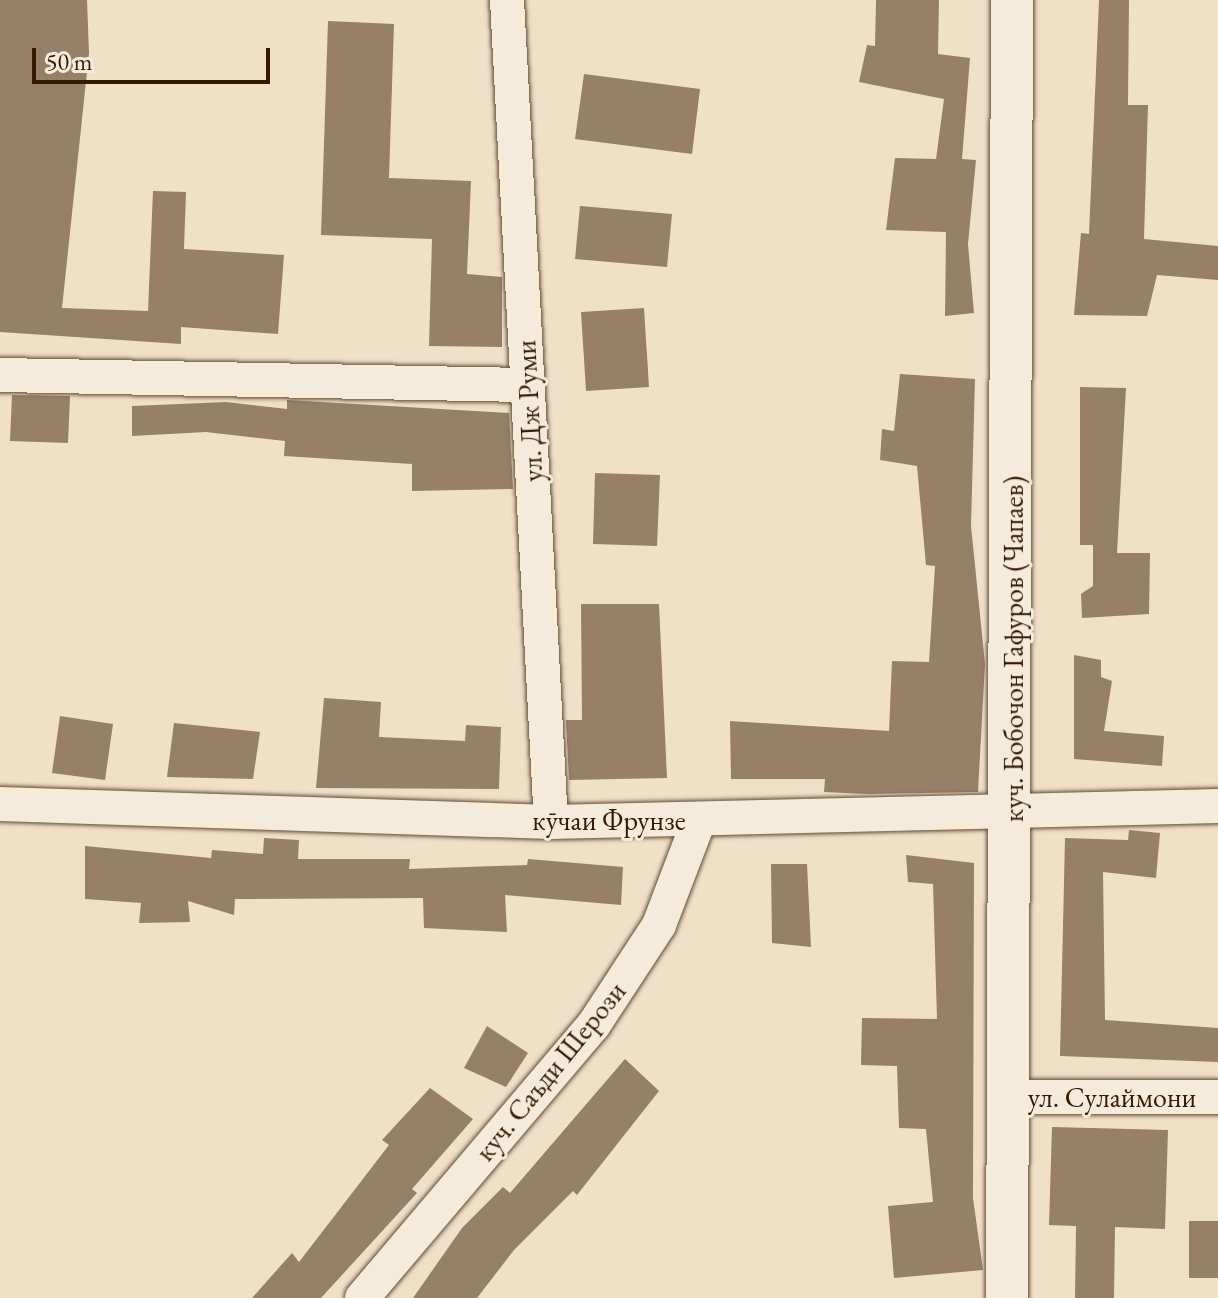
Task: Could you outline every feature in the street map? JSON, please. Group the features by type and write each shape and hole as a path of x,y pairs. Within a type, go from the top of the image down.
{"street":[{"name":"ул. Дж Руми","path":"507,0 551,822"},
{"name":"куч. Бобочон Гафуров (Чапаев)","path":"1007,1298 1006,1097 1014,809 1012,0"},
{"path":"0,375 528,385"},
{"name":"кӯчаи Фрунзе","path":"0,804 551,822 1218,806"},
{"name":"куч. Саъди Шерози","path":"362,1298 593,1026 659,925 699,820"},
{"name":"ул. Сулаймони","path":"1006,1097 1218,1097"}],"building":[{"path":"0,0 87,0 89,53 62,308 148,311 153,191 186,192 184,249 284,255 278,334 181,327 181,344 0,332"},
{"path":"876,0 939,0 938,54 970,58 962,159 976,160 968,244 974,313 945,316 946,232 886,230 895,158 936,159 944,99 859,82 867,45 875,46"},
{"path":"1099,0 1129,0 1128,105 1148,105 1144,239 1218,246 1218,280 1157,275 1147,316 1074,315 1081,233 1089,234"},
{"path":"328,21 394,24 389,178 471,181 467,274 502,277 502,347 429,346 432,239 321,235"},
{"path":"584,74 700,89 692,154 575,139"},
{"path":"580,206 672,214 667,267 575,259"},
{"path":"644,308 649,387 586,391 581,312"},
{"path":"900,374 975,379 971,526 985,664 978,792 824,792 825,779 731,779 730,721 889,731 892,661 929,662 935,566 926,565 917,466 880,460 882,429 894,431"},
{"path":"1080,387 1126,388 1117,553 1150,553 1149,614 1082,618 1081,594 1093,586 1093,545 1080,545"},
{"path":"12,395 70,396 68,443 10,441"},
{"path":"287,400 509,413 513,489 412,491 412,464 284,456 285,441 206,432 132,436 132,406 226,402 287,409"},
{"path":"595,473 660,475 657,546 593,544"},
{"path":"581,604 659,604 667,778 569,780 566,720 582,720"},
{"path":"1074,655 1101,660 1101,677 1112,681 1104,731 1164,736 1162,766 1074,759"},
{"path":"324,698 381,702 379,737 465,741 466,725 501,727 499,789 316,788"},
{"path":"60,716 113,724 105,780 52,773"},
{"path":"174,723 260,732 253,779 167,777"},
{"path":"1129,830 1160,833 1156,878 1103,872 1105,1020 1218,1028 1218,1062 1060,1056 1065,838 1128,840"},
{"path":"264,838 299,840 298,859 410,859 409,869 527,865 528,859 623,867 621,905 505,895 507,932 424,928 423,898 235,899 234,915 188,901 190,922 139,923 141,903 85,899 85,846 211,858 212,850 263,854"},
{"path":"906,855 974,863 973,1198 983,1270 894,1278 888,1206 933,1202 926,1129 899,1128 897,1066 861,1065 862,1018 937,1019 933,884 908,882"},
{"path":"771,864 807,864 811,947 772,943"},
{"path":"487,1026 528,1053 506,1087 464,1068"},
{"path":"625,1059 659,1091 577,1195 573,1191 514,1250 477,1298 413,1298 462,1228 503,1187 510,1193"},
{"path":"430,1088 473,1119 412,1189 417,1193 321,1298 252,1298 292,1253 299,1262 389,1145 382,1140"},
{"path":"1052,1127 1168,1130 1165,1229 1115,1227 1114,1298 1075,1298 1076,1226 1049,1225"},
{"path":"1189,1221 1218,1221 1218,1278 1189,1278"}]}
